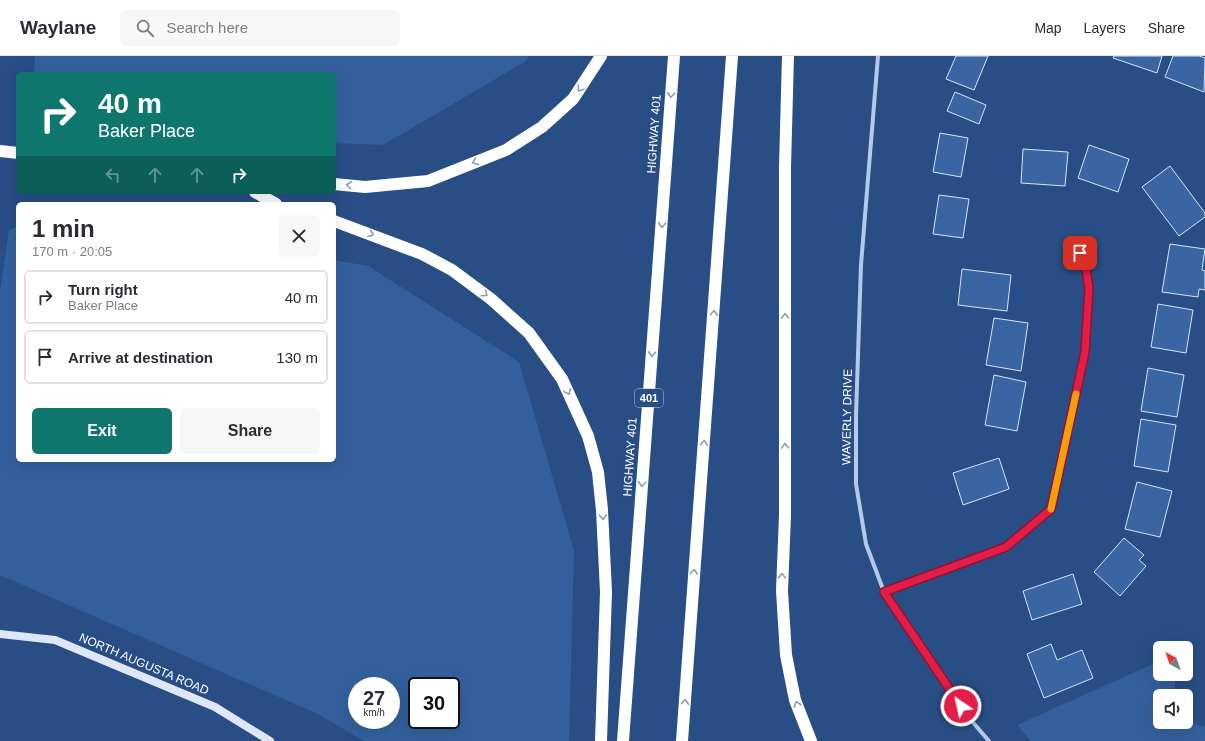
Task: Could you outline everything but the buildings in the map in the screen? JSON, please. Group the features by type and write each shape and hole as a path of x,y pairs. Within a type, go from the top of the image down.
{"highway":[{"path":"336,184 365,187 428,181 506,150 542,127 573,99 601,56"},
{"name":"HIGHWAY 401","path":"623,741 674,56"},
{"path":"682,741 732,56"},
{"path":"788,56 785,175 785,507 782,591 786,655 795,700 811,741"},
{"path":"0,151 16,153"},
{"path":"258,194 272,202"},
{"path":"336,222 422,254 452,270 491,299 529,333 562,379 588,436 598,472 602,510 606,592 601,741"}],"main road":[{"name":"NORTH AUGUSTA ROAD","path":"0,634 55,640 215,707 270,741"}],"street":[{"name":"WAVERLY DRIVE","path":"878,56 860,265 856,484 866,544 884,592 970,719 989,741"},
{"path":"884,592 1006,547 1051,509 1085,352 1089,288 1086,269 1080,253"}],"shaded area":[{"path":"35,56 529,56 526,61 383,145 336,143 336,72 34,72"},
{"path":"16,227 16,462 336,462 336,260 368,266 519,362 574,551 569,741 364,741 318,714 0,575 0,292 9,230"},
{"path":"1153,664 1153,681 1175,681 1175,689 1153,689 1153,729 1193,729 1193,724 1205,726 1205,741 1031,741 1017,725"}],"slow traffic":[{"path":"1051,509 1076,394"}],"route":[{"path":"961,706 884,592 1006,547 1051,509 1085,352 1089,288 1086,269 1080,253"}]}
